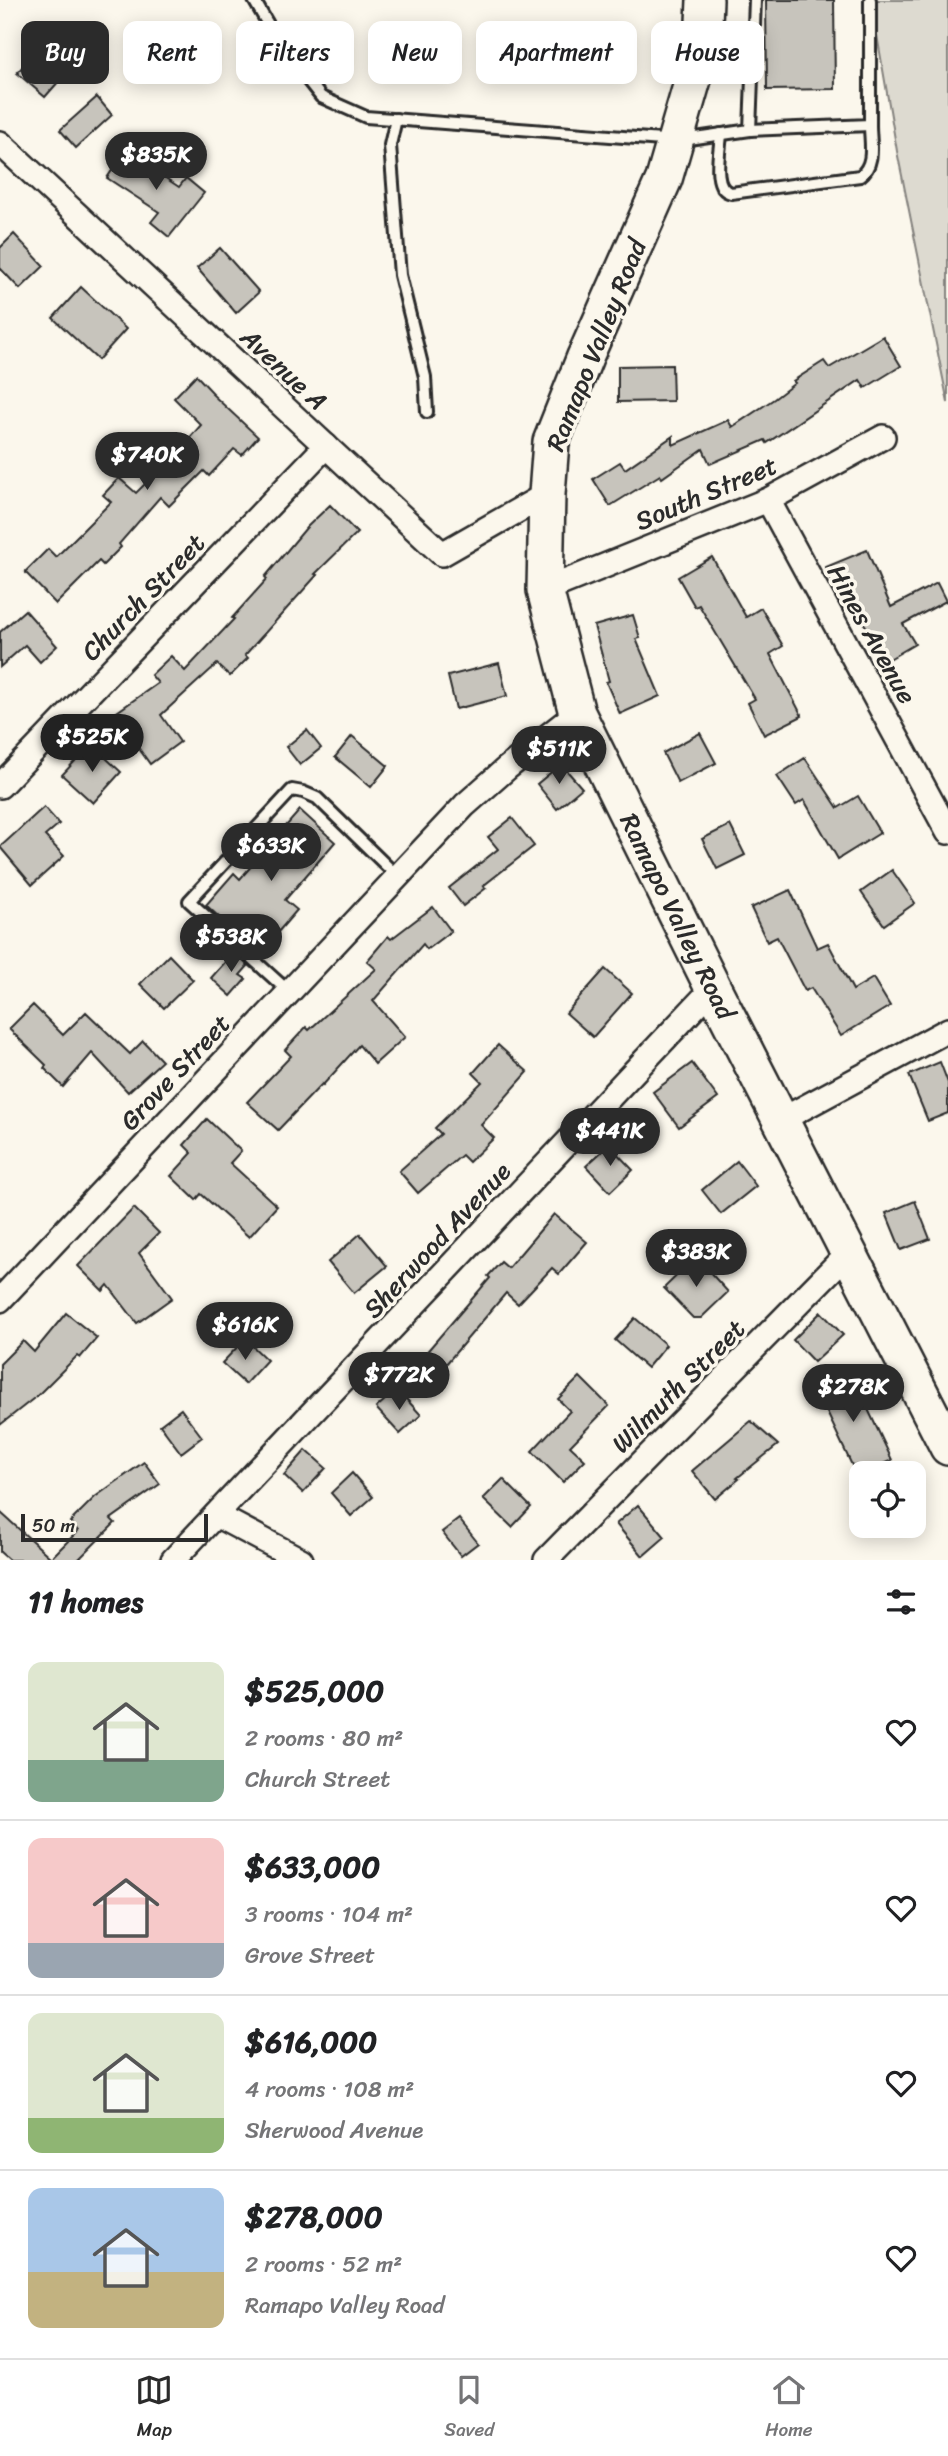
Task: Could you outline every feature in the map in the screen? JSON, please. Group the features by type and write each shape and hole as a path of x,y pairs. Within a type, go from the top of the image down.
{"main road":[{"name":"Ramapo Valley Road","path":"705,0 703,45 664,179 585,357 551,442 545,590 577,713 713,988 948,1447"}],"street":[{"name":"Avenue A","path":"0,143 442,554 547,494"},
{"name":"South Street","path":"545,590 768,500 883,437"},
{"name":"Church Street","path":"0,786 326,446"},
{"name":"Hines Avenue","path":"768,500 948,832"},
{"name":"Grove Street","path":"0,1300 397,876 476,796 577,713"},
{"name":"Sherwood Avenue","path":"173,1560 713,988"},
{"path":"781,1120 948,1030"},
{"name":"Wilmuth Street","path":"546,1560 849,1252"},
{"path":"216,1515 301,1560"}],"lane":[{"path":"254,0 280,45 321,97 366,117 675,141 750,130 870,125"},
{"path":"750,130 755,0"},
{"path":"721,134 719,184 724,192 860,176 867,170 871,162 870,0"},
{"path":"396,119 390,145 400,275 425,377 427,412"},
{"path":"289,992 190,901 292,790 317,798 397,876"}],"shaded area":[{"path":"871,0 948,0 948,403 897,151"}],"building":[{"path":"766,0 834,0 835,89 767,90"},
{"path":"30,84 56,84 45,97"},
{"path":"97,97 112,115 76,148 60,130"},
{"path":"125,151 179,187 186,178 204,193 169,237 151,222 159,212 107,178"},
{"path":"14,234 44,266 20,289 0,268 0,248"},
{"path":"220,248 259,292 236,313 197,268"},
{"path":"81,287 126,329 98,360 53,318"},
{"path":"883,336 901,366 865,388 860,380 767,443 765,440 710,464 703,449 662,478 660,475 610,506 593,479 620,462 625,469 673,436 673,445 728,420 732,427 824,361 829,368"},
{"path":"672,365 673,401 618,402 618,366"},
{"path":"196,375 212,394 258,437 242,455 234,449 209,476 204,471 169,506 160,497 119,544 121,547 103,565 99,561 56,604 25,572 48,549 56,557 111,502 103,495 119,478 136,493 201,425 174,398"},
{"path":"330,505 357,533 315,574 317,575 245,655 248,658 230,676 217,664 161,715 180,742 150,764 114,714 158,683 151,675 171,656 185,671 234,619 232,618 267,579 265,577 306,528"},
{"path":"867,550 891,607 937,583 946,601 903,624 915,644 886,661 854,606 844,610 826,567"},
{"path":"712,557 746,617 761,608 783,646 770,654 802,716 764,735 748,703 755,699 699,605 695,607 678,577"},
{"path":"25,610 57,646 40,662 25,645 0,667 0,632"},
{"path":"633,615 640,638 636,639 660,696 620,714 606,682 609,681 594,626"},
{"path":"499,663 507,696 456,709 448,676"},
{"path":"307,730 321,748 300,765 286,747"},
{"path":"700,733 716,763 678,783 663,753"},
{"path":"352,736 388,766 371,787 335,757"},
{"path":"91,744 121,772 93,803 62,775"},
{"path":"805,758 838,808 858,796 880,833 838,859 804,800 796,805 777,776"},
{"path":"561,764 582,788 557,809 537,784"},
{"path":"44,807 59,824 45,836 64,856 32,885 0,847"},
{"path":"300,810 335,842 285,900 297,910 259,954 206,905 234,873 240,879"},
{"path":"512,818 534,846 483,886 486,888 463,906 449,888 498,849 488,837"},
{"path":"730,825 745,855 717,869 702,839"},
{"path":"892,870 915,903 884,925 861,892"},
{"path":"790,890 817,948 828,943 853,990 873,978 890,1006 841,1036 811,988 805,991 777,937 767,942 751,908"},
{"path":"433,907 451,931 427,949 423,944 373,1001 405,1037 375,1064 359,1045 278,1130 247,1102 291,1056 285,1050 306,1027 309,1030 376,969 367,961 388,936 391,939"},
{"path":"234,952 248,966 240,975 246,979 231,996 211,978"},
{"path":"169,955 193,980 164,1008 140,984"},
{"path":"605,969 632,993 593,1037 566,1013"},
{"path":"33,1005 63,1035 86,1012 130,1054 143,1041 162,1061 128,1092 92,1053 63,1087 44,1068 46,1065 9,1029"},
{"path":"498,1045 528,1072 481,1125 494,1138 469,1162 462,1155 418,1193 399,1171 441,1134 435,1128 482,1082 473,1073"},
{"path":"940,1062 948,1083 948,1113 928,1121 909,1075"},
{"path":"692,1063 718,1098 679,1127 653,1092"},
{"path":"207,1119 241,1151 230,1163 277,1206 249,1237 201,1194 196,1200 171,1176 192,1153 184,1145"},
{"path":"609,1145 633,1170 610,1192 586,1166"},
{"path":"737,1161 756,1186 721,1214 702,1190"},
{"path":"915,1201 930,1239 901,1250 886,1213"},
{"path":"134,1208 159,1233 139,1253 172,1298 137,1323 108,1285 103,1291 78,1266"},
{"path":"554,1214 587,1242 559,1274 552,1268 518,1304 506,1293 435,1377 418,1362 490,1278 488,1276 501,1262 508,1268"},
{"path":"360,1234 387,1266 354,1293 328,1262"},
{"path":"696,1257 728,1292 701,1318 693,1318 664,1288"},
{"path":"821,1312 843,1335 814,1362 793,1340"},
{"path":"66,1313 97,1338 80,1358 77,1356 38,1395 0,1425 0,1364 23,1341 34,1352"},
{"path":"635,1318 666,1345 647,1368 615,1340"},
{"path":"245,1339 267,1360 245,1384 222,1363"},
{"path":"850,1371 892,1460 850,1461 815,1387"},
{"path":"580,1377 609,1406 570,1446 585,1460 563,1482 532,1451 570,1411 558,1399"},
{"path":"397,1389 421,1415 400,1434 376,1408"},
{"path":"181,1409 202,1437 181,1453 160,1425"},
{"path":"751,1421 778,1445 715,1499 692,1471"},
{"path":"306,1450 326,1468 303,1493 284,1475"},
{"path":"144,1462 160,1484 111,1519 115,1523 78,1560 9,1560 0,1552 0,1512 51,1558 78,1531 70,1522 95,1497"},
{"path":"352,1473 373,1497 351,1516 331,1493"},
{"path":"503,1479 531,1507 512,1527 483,1499"},
{"path":"638,1505 665,1537 643,1556 616,1524"},
{"path":"459,1519 478,1543 461,1556 442,1532"}]}
